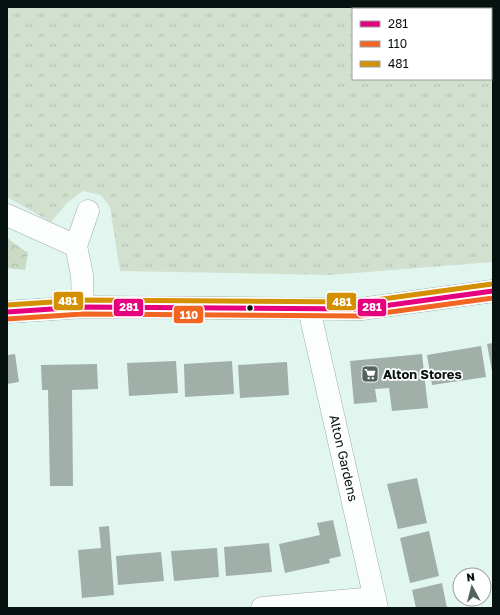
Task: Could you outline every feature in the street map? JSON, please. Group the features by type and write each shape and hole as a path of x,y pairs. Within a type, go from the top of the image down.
{"main road":[{"path":"83,307 82,275 76,246 88,211"},
{"path":"7,216 76,246"},
{"path":"7,312 83,307 361,309 493,291"},
{"name":"Alton Gardens","path":"309,309 376,603"},
{"path":"262,608 376,603"}],"green space":[{"path":"7,7 484,8 352,8 352,80 492,80 492,56 493,262 330,275 120,271 110,207 101,195 83,191 67,203 51,222 7,197"},
{"path":"7,238 28,253 25,270 7,268"}],"building":[{"path":"493,343 493,371 492,371 487,344"},
{"path":"481,346 486,377 432,385 427,355"},
{"path":"15,354 19,382 7,384 7,355"},
{"path":"422,354 428,408 392,411 389,388 375,389 377,402 354,404 350,361"},
{"path":"176,361 178,393 129,396 127,363"},
{"path":"232,361 234,394 185,397 184,364"},
{"path":"287,362 289,395 240,398 238,365"},
{"path":"97,364 98,389 72,390 73,486 50,486 48,390 42,390 41,365"},
{"path":"417,478 427,523 398,529 387,484"},
{"path":"333,520 341,556 329,559 330,563 285,573 279,544 320,535 317,523"},
{"path":"109,526 114,595 82,598 78,550 101,548 99,527"},
{"path":"429,531 439,576 410,583 400,538"},
{"path":"269,543 272,572 226,576 224,547"},
{"path":"217,548 219,577 174,581 171,551"},
{"path":"161,552 164,581 118,585 116,556"},
{"path":"442,583 447,608 416,608 412,590"}],"transit line":[{"name":"481","path":"7,305 83,300 361,302 492,284"},
{"name":"281","path":"7,312 83,307 361,309 493,291"},
{"name":"110","path":"7,319 83,314 361,316 493,298"}],"place":[{"name":"Alton Stores","path":"370,374"}]}
